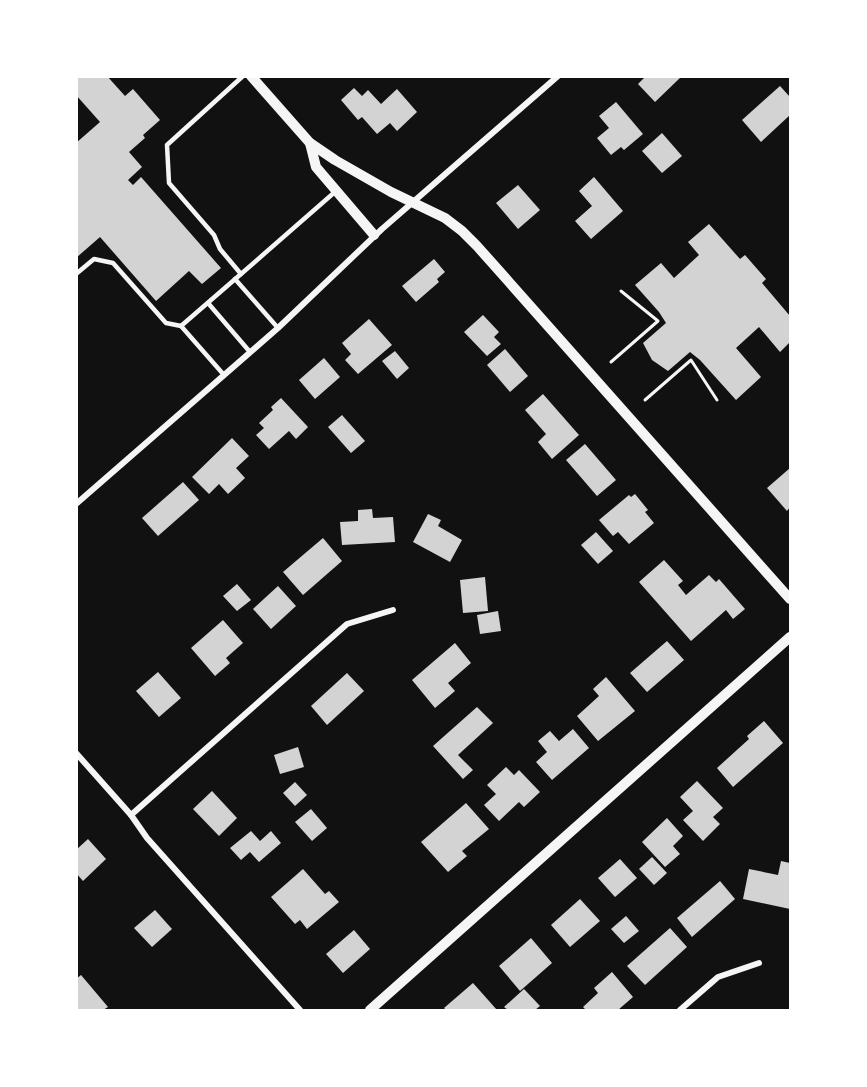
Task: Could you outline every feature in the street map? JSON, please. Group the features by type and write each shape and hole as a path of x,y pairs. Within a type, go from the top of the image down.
{"street":[{"path":"251,76 310,143 335,160 412,203 445,218 462,231 790,599"},
{"path":"76,504 278,328 374,236 558,76"},
{"path":"310,143 316,167 374,236"},
{"path":"131,815 347,624 393,610"},
{"path":"370,1011 790,637"},
{"path":"76,753 131,815 147,838 300,1011"},
{"path":"681,1011 718,977 759,963"}],"lane":[{"path":"241,273 220,249 214,235 169,183 167,145 243,76"},
{"path":"181,326 336,191"},
{"path":"76,274 94,259 113,263 166,323 181,326 224,375"},
{"path":"236,279 278,328"},
{"path":"208,303 250,352"}],"path":[{"path":"611,362 658,321 621,291"},
{"path":"645,400 692,360 717,400"}],"building":[{"path":"76,76 107,76 125,96 133,89 160,120 129,152 142,167 128,180 133,185 141,177 221,268 202,284 189,271 156,301 100,237 76,258 76,143 100,122 76,95"},
{"path":"646,76 682,76 655,102 638,84"},
{"path":"780,86 790,97 790,115 761,142 742,120"},
{"path":"354,88 362,96 368,90 381,104 397,89 417,112 397,131 390,123 377,134 362,117 358,120 341,100"},
{"path":"616,102 643,134 624,150 621,147 611,155 597,138 609,128 599,116"},
{"path":"662,133 682,156 662,173 642,151"},
{"path":"594,177 623,211 591,239 575,221 592,206 579,191"},
{"path":"518,185 540,210 518,229 496,203"},
{"path":"709,224 740,259 745,255 766,279 762,283 790,316 790,342 780,352 759,327 736,348 761,377 736,400 690,352 668,371 652,360 643,343 666,323 635,285 661,263 674,278 699,255 688,242"},
{"path":"434,259 445,272 437,279 439,282 416,302 402,286"},
{"path":"483,315 499,332 494,337 501,344 487,356 464,332"},
{"path":"369,319 392,345 358,374 345,360 351,354 342,343"},
{"path":"505,349 528,376 510,392 487,365"},
{"path":"395,351 409,368 397,379 382,361"},
{"path":"324,358 340,377 315,399 299,380"},
{"path":"543,394 579,435 552,459 538,442 546,434 525,410"},
{"path":"281,398 308,427 296,439 289,431 269,449 256,435 264,428 259,423 273,410 271,407"},
{"path":"342,415 365,441 351,453 328,427"},
{"path":"232,438 249,456 236,468 245,478 228,494 219,484 209,494 192,477"},
{"path":"585,444 616,480 597,496 566,460"},
{"path":"790,468 790,507 787,511 767,488"},
{"path":"183,482 199,500 158,536 142,518"},
{"path":"635,494 648,510 645,512 654,523 629,544 618,532 613,536 599,520 629,495 631,497"},
{"path":"372,509 373,518 393,517 395,542 342,545 340,522 358,521 358,510"},
{"path":"428,514 441,520 438,526 462,540 450,562 413,542"},
{"path":"596,532 613,551 598,564 581,545"},
{"path":"323,538 342,561 303,595 283,572"},
{"path":"664,560 683,581 678,585 686,595 709,575 716,582 719,579 745,609 733,619 726,610 691,641 639,582"},
{"path":"485,577 488,611 463,613 460,580"},
{"path":"237,584 251,600 237,611 223,596"},
{"path":"278,586 296,606 271,629 253,609"},
{"path":"498,611 501,631 480,634 477,615"},
{"path":"223,620 243,643 226,658 230,663 215,676 191,648"},
{"path":"667,641 684,660 647,692 630,673"},
{"path":"455,643 471,663 448,683 455,691 435,708 412,680"},
{"path":"158,672 181,698 159,717 136,691"},
{"path":"347,673 364,691 327,725 311,706"},
{"path":"606,677 635,711 598,741 577,716 599,696 593,689"},
{"path":"477,707 493,723 458,755 473,770 463,779 433,746"},
{"path":"764,721 783,743 733,787 717,768 749,739 747,736"},
{"path":"573,729 589,748 552,780 536,762 547,752 538,741 550,731 559,741"},
{"path":"298,747 304,767 280,774 274,755"},
{"path":"506,767 514,775 519,770 540,792 524,807 519,802 499,821 484,805 496,794 487,785"},
{"path":"697,781 723,808 713,817 720,824 703,841 683,820 693,811 680,797"},
{"path":"295,782 307,795 295,806 283,793"},
{"path":"212,791 237,818 219,836 193,809"},
{"path":"466,803 489,829 462,851 467,856 448,872 421,842"},
{"path":"311,809 327,828 312,841 295,822"},
{"path":"667,818 683,836 673,846 680,854 665,867 642,842"},
{"path":"251,831 260,841 271,831 281,843 259,862 250,852 241,860 230,848"},
{"path":"88,839 106,859 83,881 76,873 76,850"},
{"path":"652,857 667,873 654,885 639,869"},
{"path":"620,859 637,878 615,897 598,878"},
{"path":"781,861 790,863 790,909 743,899 749,869 778,875"},
{"path":"303,869 325,894 329,891 339,902 307,929 300,920 295,924 271,897"},
{"path":"720,881 735,899 692,937 677,918"},
{"path":"580,899 600,921 570,947 551,925"},
{"path":"155,910 172,929 152,947 134,928"},
{"path":"626,916 639,931 624,943 611,929"},
{"path":"670,928 687,947 645,985 627,966"},
{"path":"354,930 370,949 343,973 326,954"},
{"path":"531,938 552,963 520,991 499,966"},
{"path":"612,972 633,997 618,1010 586,1010 583,1007 598,993 594,988"},
{"path":"81,975 108,1007 103,1010 76,1010 76,979"},
{"path":"473,983 497,1010 446,1010 444,1008"},
{"path":"524,989 540,1006 535,1010 508,1010 504,1007"}]}
